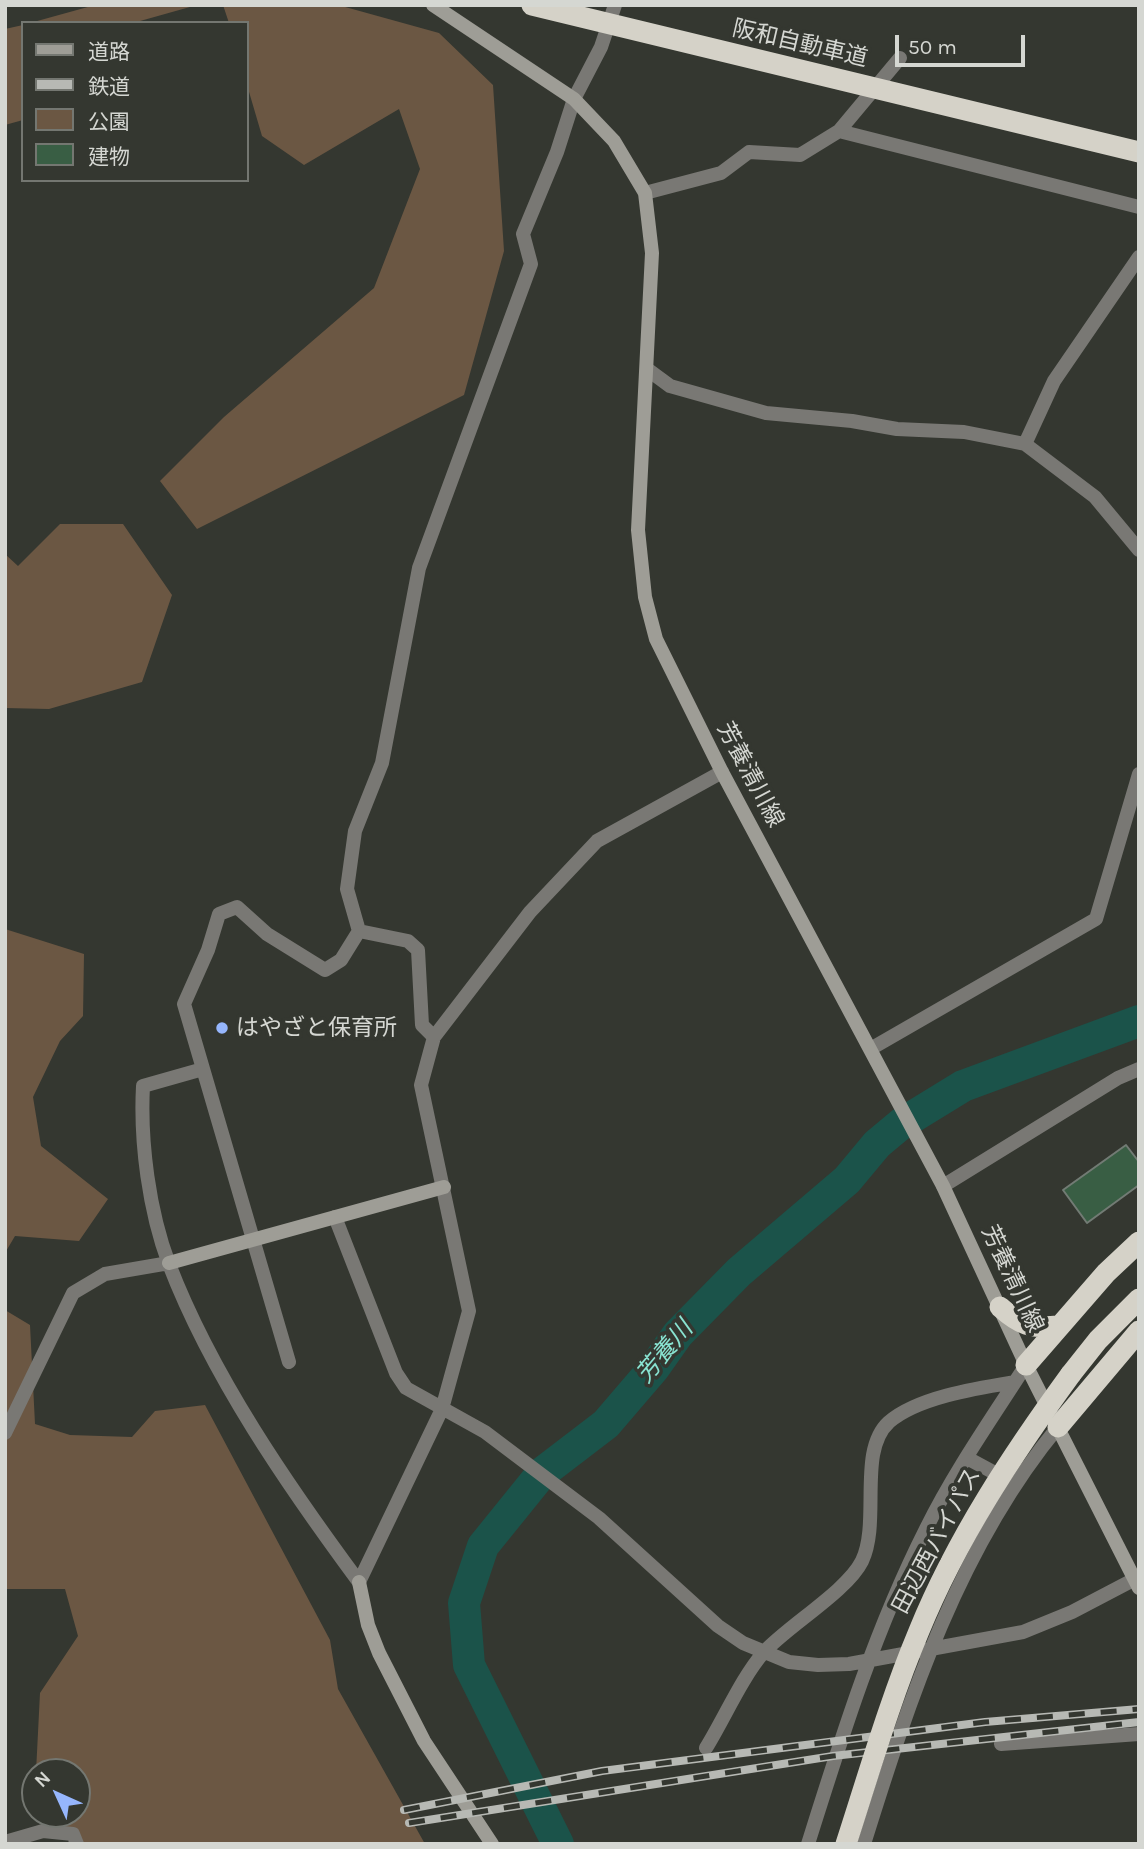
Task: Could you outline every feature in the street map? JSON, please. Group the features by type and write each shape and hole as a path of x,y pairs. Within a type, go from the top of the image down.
{"highway":[{"name":"阪和自動車道","path":"532,5 1139,152"},
{"path":"1021,1373 1058,1326 1139,1242"},
{"name":"田辺西バイパス","path":"846,1844 895,1693 938,1588 1005,1468 1071,1374 1098,1340 1139,1299"},
{"path":"1000,1307 1016,1322 1028,1327 1058,1326"},
{"path":"1058,1427 1139,1331"}],"main road":[{"name":"芳養清川線","path":"433,5 574,99 614,141 645,193 652,253 638,530 645,597 656,639 722,772 872,1048 940,1180 1000,1307 1021,1373 1058,1427 1137,1583"},
{"path":"169,1262 444,1187"},
{"path":"359,1582 368,1625 390,1675 424,1741 492,1844"}],"street":[{"path":"289,1362 184,1004 208,950 219,914 237,907 267,934 325,970 341,960 359,931 347,889 355,831 382,763 419,568 531,264 523,234 557,152 574,99 601,47 615,5"},
{"path":"645,193 721,173 749,152 800,155 839,131 900,58"},
{"path":"839,131 1139,207"},
{"path":"1025,444 1054,381 1139,257"},
{"path":"647,369 670,386 766,413 852,421 897,429 964,432 1025,444 1096,497 1139,550"},
{"path":"203,1069 143,1086 144,1163 169,1262 220,1370 312,1517 359,1582 442,1409 469,1311 421,1085 434,1037 530,912 597,841 722,772"},
{"path":"872,1048 1096,919 1139,774"},
{"path":"359,931 408,941 418,950 422,1025 434,1037"},
{"path":"940,1180 1139,1069"},
{"path":"335,1217 396,1373 406,1388 485,1432 599,1518 718,1626 763,1654 789,1662 818,1665 867,1661 930,1650 1023,1632 1137,1583"},
{"path":"5,1433 46,1354 72,1293 105,1274 169,1262"},
{"path":"808,1844 867,1661 928,1525 1021,1373"},
{"path":"706,1748 763,1654 839,1587 861,1562 870,1530 874,1444 889,1422 933,1399 1021,1373"},
{"path":"864,1844 930,1650 971,1561 1029,1462 1058,1427"},
{"path":"967,1458 993,1472 1009,1494"},
{"path":"1001,1744 1139,1734"},
{"path":"5,1842 43,1831 73,1834 77,1844"}],"green space":[{"path":"95,5 197,5 140,21 37,21"},
{"path":"223,5 338,5 439,33 493,85 504,251 464,395 197,529 160,481 224,417 374,288 420,169 399,109 304,165 262,136 248,88 248,21 228,21"},
{"path":"21,25 21,121 5,125 5,29"},
{"path":"60,524 123,524 172,595 142,682 49,709 5,708 5,554 18,566"},
{"path":"5,929 84,954 83,1016 60,1041 33,1097 41,1146 108,1199 79,1241 15,1236 5,1253"},
{"path":"5,1310 30,1325 35,1424 70,1435 132,1437 155,1411 205,1405 330,1640 338,1689 425,1844 73,1844 59,1828 91,1828 91,1758 37,1758 40,1693 78,1636 65,1589 5,1589"}],"building":[{"path":"1126,1145 1139,1162 1139,1185 1087,1223 1063,1190"}],"waterway":[{"name":"芳養川","path":"558,1844 469,1665 464,1603 483,1546 542,1473 606,1424 654,1368 678,1334 739,1272 847,1180 877,1144 901,1124 963,1086 1139,1021"}],"railway":[{"path":"404,1810 602,1771 985,1722 1139,1709"},
{"path":"409,1823 833,1756 1139,1722"}],"place":[{"name":"はやざと保育所","path":"222,1028"}]}
